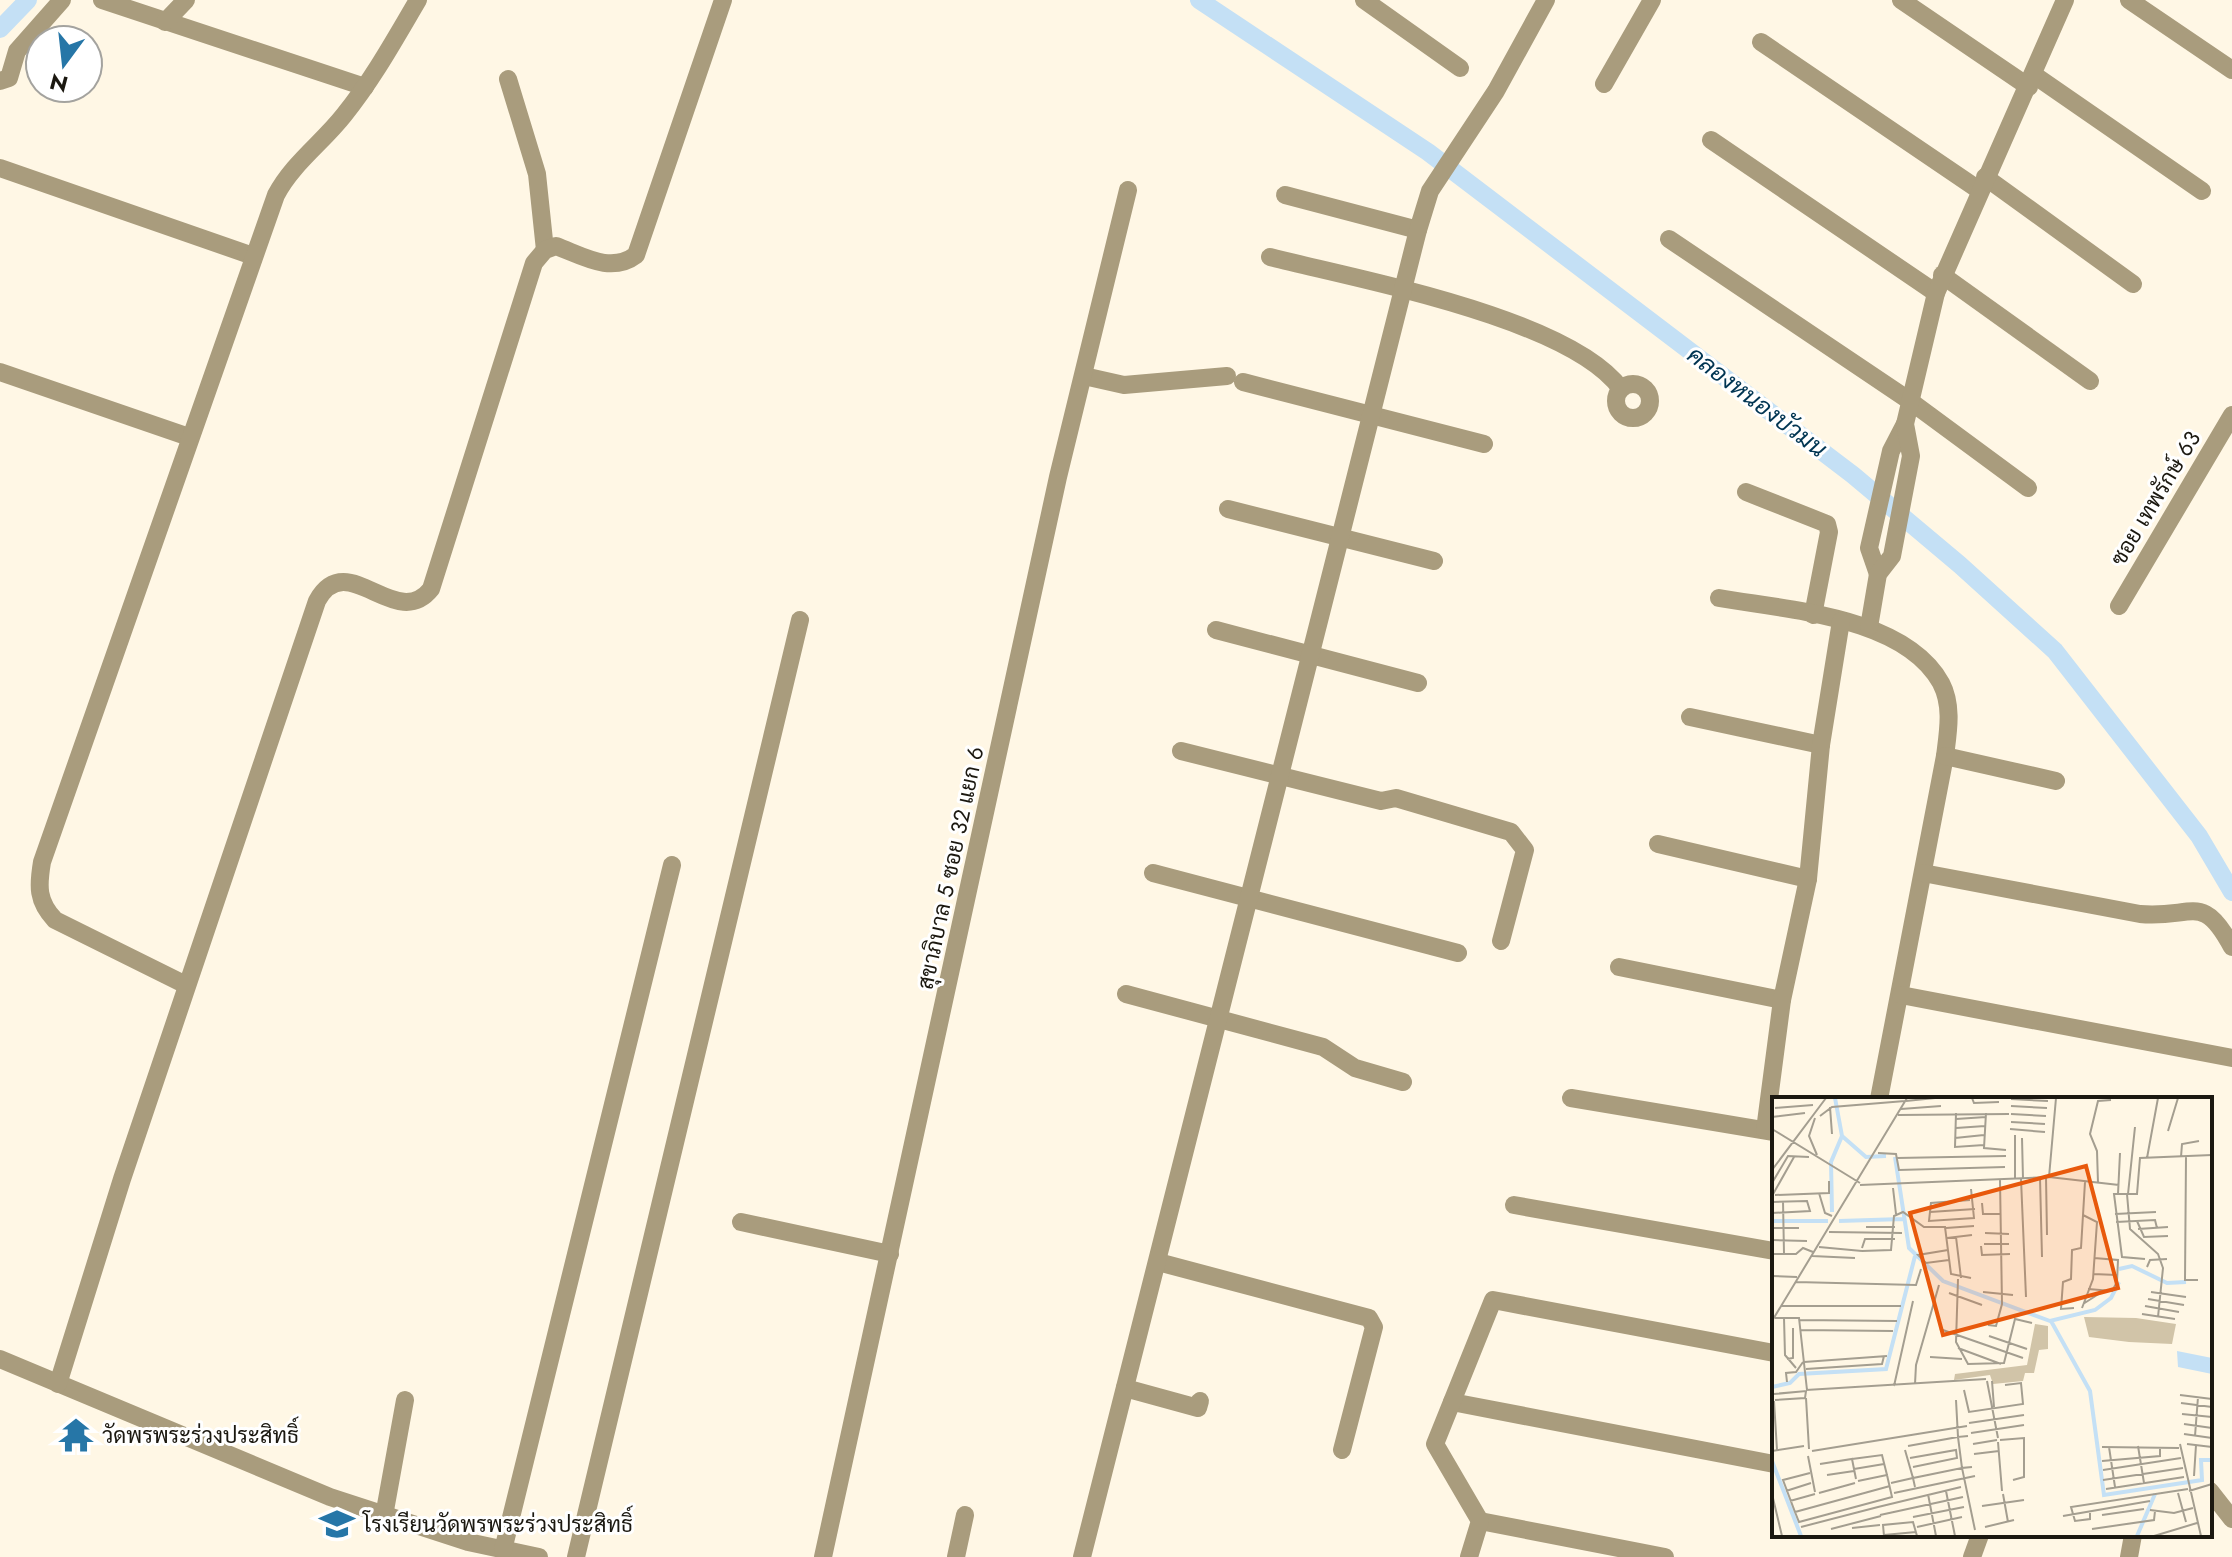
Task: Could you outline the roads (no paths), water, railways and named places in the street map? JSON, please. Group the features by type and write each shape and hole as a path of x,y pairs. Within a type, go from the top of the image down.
{"street":[{"path":"0,81 9,78 17,51 62,0"},
{"path":"102,0 365,87"},
{"path":"165,22 186,0"},
{"path":"186,985 55,920 44,909 38,890 47,847 253,256 284,179 343,117 418,0"},
{"path":"58,1384 186,985 317,601 322,591 336,582 349,582 397,601 411,603 423,599 431,589 534,263 545,250 556,246 607,265 624,265 636,255 723,0"},
{"path":"1364,0 1460,68"},
{"path":"1082,1557 1374,415 1418,230 1436,182 1496,91 1546,0"},
{"path":"1604,84 1652,0"},
{"path":"1901,0 2202,191"},
{"path":"1878,574 1869,548 1883,481 1891,451 1905,424 1939,284 1982,183 2032,81 2065,0"},
{"path":"2129,0 2232,70"},
{"path":"1761,42 2133,284"},
{"path":"508,79 537,174 545,250"},
{"path":"1711,140 2090,381"},
{"path":"0,168 253,256"},
{"name":"สุขาภิบาล 5 ซอย 32 แยก 6","path":"823,1557 1058,477 1128,190"},
{"path":"1285,195 1418,230"},
{"path":"1669,239 1910,401 2028,488"},
{"path":"1270,257 1514,321 1610,373 1621,389"},
{"path":"0,372 189,437"},
{"path":"1084,376 1124,385 1235,379 1484,444"},
{"name":"ซอย เทพรักษ์ 63","path":"2119,606 2232,415"},
{"path":"1869,627 1878,574 1892,556 1905,490 1911,456 1905,424"},
{"path":"1746,492 1827,524 1829,532 1813,615"},
{"path":"1228,509 1434,561"},
{"path":"1719,598 1869,627 1908,649 1942,684 1949,718 1945,756 1879,1097"},
{"path":"576,1557 800,620"},
{"path":"1773,1097 1782,1000 1808,879 1821,745 1841,621"},
{"path":"1216,630 1418,683"},
{"path":"1690,717 1821,745"},
{"path":"1181,751 1381,801 1396,798 1511,832 1525,850 1501,941"},
{"path":"1945,756 2056,781"},
{"path":"1658,844 1808,879"},
{"path":"503,1550 672,865"},
{"path":"1153,873 1458,953"},
{"path":"1923,873 2140,914 2209,913 2232,947"},
{"path":"1619,967 1782,1000"},
{"path":"1126,994 1323,1047 1355,1068 1403,1082"},
{"path":"1901,995 2232,1058"},
{"path":"1571,1098 1770,1131 1772,1109"},
{"path":"1514,1205 1772,1251"},
{"path":"741,1222 890,1254"},
{"path":"1158,1262 1369,1318 1374,1327 1342,1450"},
{"path":"1469,1557 1480,1521 1435,1444 1493,1300 1772,1353"},
{"path":"0,1359 330,1497 466,1549 503,1550 539,1557"},
{"path":"1125,1388 1198,1408 1200,1401"},
{"path":"384,1516 405,1400"},
{"path":"1452,1402 1772,1464"},
{"path":"2212,1494 2232,1519"},
{"path":"956,1557 965,1515"},
{"path":"1480,1521 1665,1557"},
{"path":"1972,1557 1979,1537"},
{"path":"2129,1557 2133,1537"}],"waterway":[{"name":"คลองหนองบัวมน","path":"0,29 28,0"},
{"name":"คลองหนองบัวมน","path":"1199,0 1428,152 1853,475 1960,565 2055,651 2199,836 2232,892"}],"place":[{"name":"วัดพรพระร่วงประสิทธิ์","path":"76,1435"},
{"name":"โรงเรียนวัดพรพระร่วงประสิทธิ์","path":"337,1524"}]}
